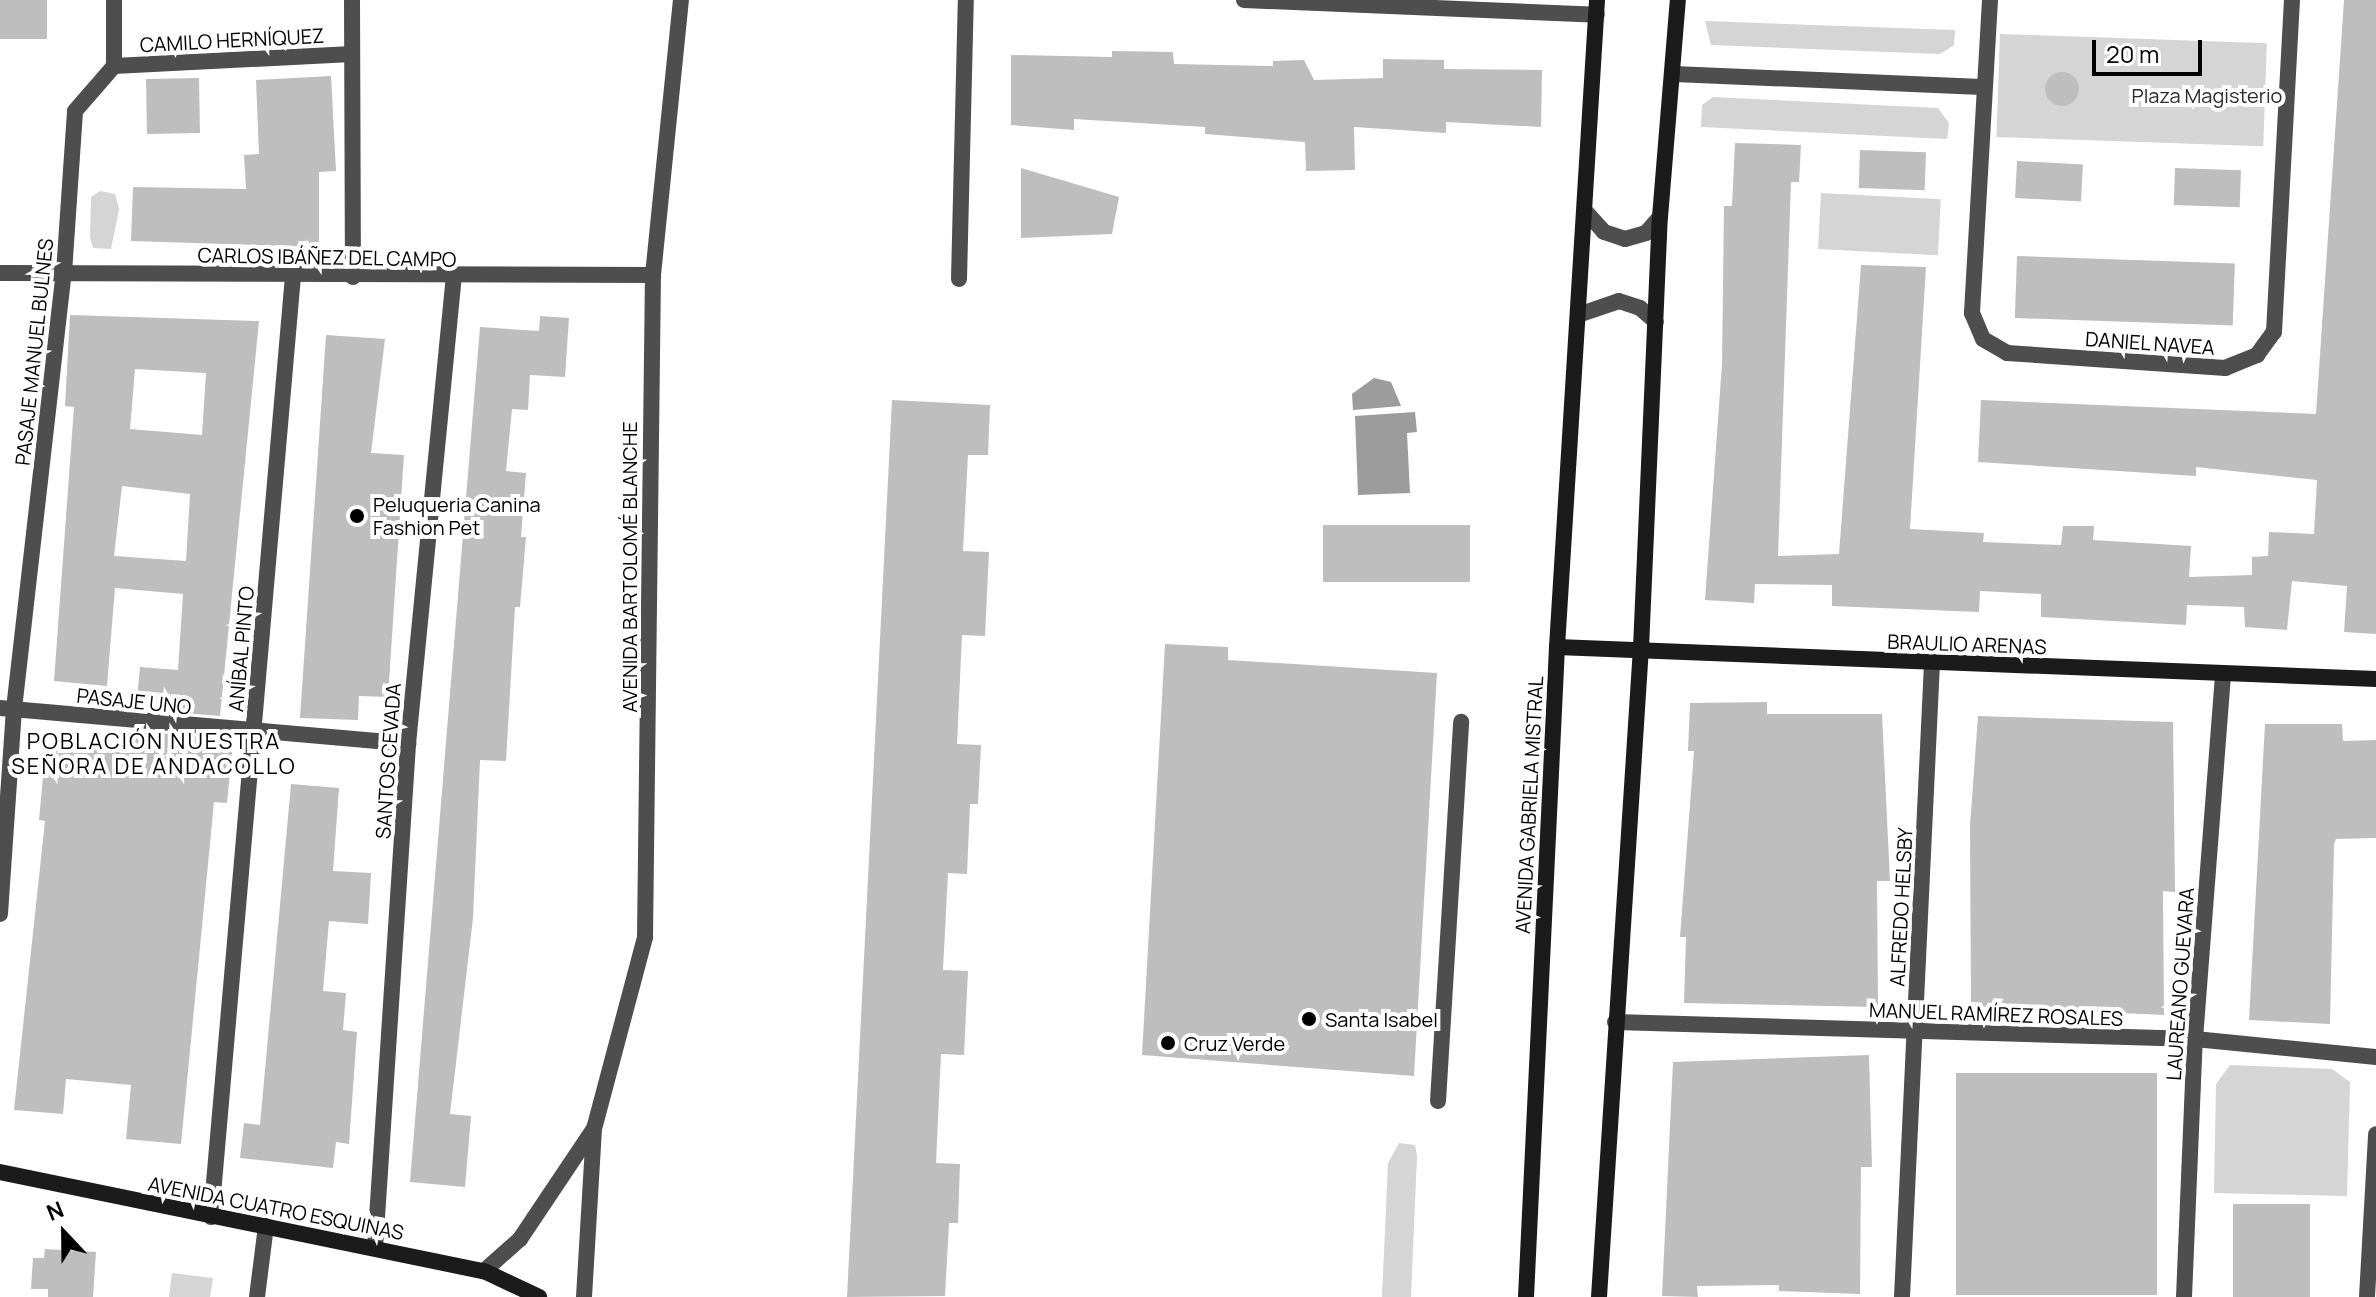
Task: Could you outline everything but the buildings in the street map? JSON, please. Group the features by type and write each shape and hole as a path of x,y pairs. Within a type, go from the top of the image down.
{"main road":[{"path":"1599,1297 1641,648 1660,217 1678,0"},
{"name":"AVENIDA GABRIELA MISTRAL","path":"1526,1297 1557,647 1587,213 1597,8"},
{"name":"BRAULIO ARENAS","path":"1557,647 2376,679"},
{"name":"AVENIDA CUATRO ESQUINAS","path":"0,1172 484,1271 539,1297"}],"street":[{"path":"114,0 114,66"},
{"path":"352,0 353,277"},
{"name":"AVENIDA BARTOLOMÉ BLANCHE","path":"584,1297 594,1129 645,937 653,275 681,0"},
{"path":"959,279 966,0"},
{"path":"1244,0 1597,8"},
{"name":"DANIEL NAVEA","path":"1990,0 1982,87 1972,313 1983,339 2007,353 2225,368 2257,355 2274,332 2292,0"},
{"name":"CAMILO HERNÍQUEZ","path":"114,66 352,54"},
{"name":"PASAJE MANUEL BULNES","path":"0,914 7,709 64,273 75,111 114,66"},
{"path":"1674,74 1982,87"},
{"path":"1587,213 1604,232 1625,239 1646,233 1660,217"},
{"name":"CARLOS IBÁÑEZ DEL CAMPO","path":"0,273 454,279 653,275"},
{"name":"ANÍBAL PINTO","path":"211,1217 293,276"},
{"name":"SANTOS CEVADA","path":"375,1248 408,744 454,279"},
{"path":"1578,315 1619,301 1640,308 1656,322"},
{"name":"ALFREDO HELSBY","path":"1902,1297 1932,664"},
{"name":"LAUREANO GUEVARA","path":"2184,1297 2195,1039 2223,674"},
{"name":"PASAJE UNO","path":"7,709 253,733 408,744"},
{"path":"1438,1101 1461,722"},
{"name":"MANUEL RAMÍREZ ROSALES","path":"1615,1022 2195,1039 2376,1057"},
{"name":"AVENIDA BARTOLOMÉ BLANCHE","path":"484,1271 520,1239 594,1129"},
{"path":"2367,1297 2376,1134"},
{"path":"257,1297 266,1226"}],"green space":[{"path":"1705,21 1955,30 1954,45 1940,54 1711,45"},
{"name":"Plaza Magisterio","path":"2000,34 2267,43 2263,146 1996,137"},
{"path":"1713,97 1938,108 1949,123 1947,139 1701,127 1702,105"},
{"path":"100,191 115,194 119,209 111,249 93,248 90,237 91,197"},
{"path":"1821,193 1941,199 1938,255 1818,249"},
{"path":"2230,1065 2332,1069 2350,1082 2347,1196 2214,1193 2216,1084"},
{"path":"1399,1143 1415,1145 1417,1156 1411,1297 1382,1297 1388,1163"},
{"path":"172,1273 213,1278 210,1297 169,1297"}],"shaded area":[{"path":"1374,378 1391,382 1401,406 1353,410 1352,394"},
{"path":"1415,412 1417,432 1407,433 1410,493 1358,495 1355,416"}],"place":[{"name":"Peluqueria Canina Fashion Pet","path":"357,516"},
{"name":"Santa Isabel","path":"1309,1019"},
{"name":"Cruz Verde","path":"1168,1043"}],"district":[{"name":"POBLACIÓN NUESTRA SEÑORA DE ANDACOLLO","path":"154,754"}]}
